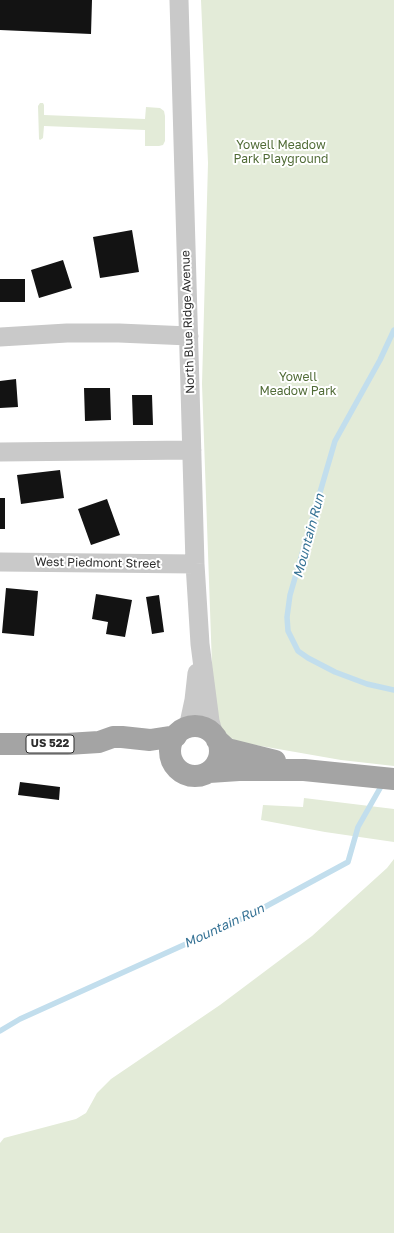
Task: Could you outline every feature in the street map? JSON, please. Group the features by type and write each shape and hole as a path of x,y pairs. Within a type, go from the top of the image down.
{"main road":[{"name":"US 522","path":"0,744 99,742 113,737 122,736 150,740 182,732 197,726 203,728 216,737 232,751 268,759 304,770"},
{"path":"178,769 172,759 172,744 182,732"},
{"path":"209,772 217,763 219,758 220,746 216,737"},
{"name":"US 522","path":"99,742 116,750 152,755 182,772 193,776 209,772 239,770 304,770 394,779"}],"street":[{"name":"North Blue Ridge Avenue","path":"179,0 195,564 200,644 210,721 216,737"},
{"path":"0,338 67,333 119,333 189,336"},
{"path":"0,452 192,450"},
{"name":"West Piedmont Street","path":"0,562 195,564"},
{"name":"North Blue Ridge Avenue","path":"182,732 194,700 200,644"}],"green space":[{"name":"Yowell Meadow Park","path":"201,0 394,0 394,766 341,760 238,742 224,734 214,722 202,384 208,163"},
{"path":"40,103 43,103 44,105 44,115 145,119 146,107 160,108 164,111 165,116 165,141 163,145 159,146 145,146 145,130 44,126 43,138 40,140 38,106"},
{"path":"304,798 394,809 394,842 325,832 261,820 263,805 303,807"},
{"path":"394,859 394,1233 0,1233 0,1143 4,1138 76,1119 86,1113 97,1093 111,1079 220,1005 312,936 387,868"}],"building":[{"path":"0,0 92,0 91,34 0,30"},
{"path":"132,230 139,272 100,278 93,237"},
{"path":"63,260 72,288 39,298 31,270"},
{"path":"0,279 25,279 25,302 0,302"},
{"path":"16,379 18,407 0,408 0,381"},
{"path":"84,388 110,388 111,420 85,421"},
{"path":"132,395 152,395 153,425 133,425"},
{"path":"60,470 64,498 21,504 17,475"},
{"path":"0,498 5,498 5,529 0,529"},
{"path":"107,499 120,535 91,545 78,509"},
{"path":"6,588 38,591 34,636 2,633"},
{"path":"96,594 132,600 125,637 106,634 108,622 92,619"},
{"path":"159,595 164,632 152,634 146,597"},
{"path":"20,782 60,787 59,800 18,795"}],"waterway":[{"name":"Mountain Run","path":"394,330 380,360 335,441 290,595 287,617 288,631 298,651 308,658 335,672 367,684 394,690"},
{"name":"Mountain Run","path":"0,1031 20,1019 250,915 348,862 358,827 383,783"}],"park label":[{"name":"Yowell Meadow Park Playground","path":"281,152"}]}
